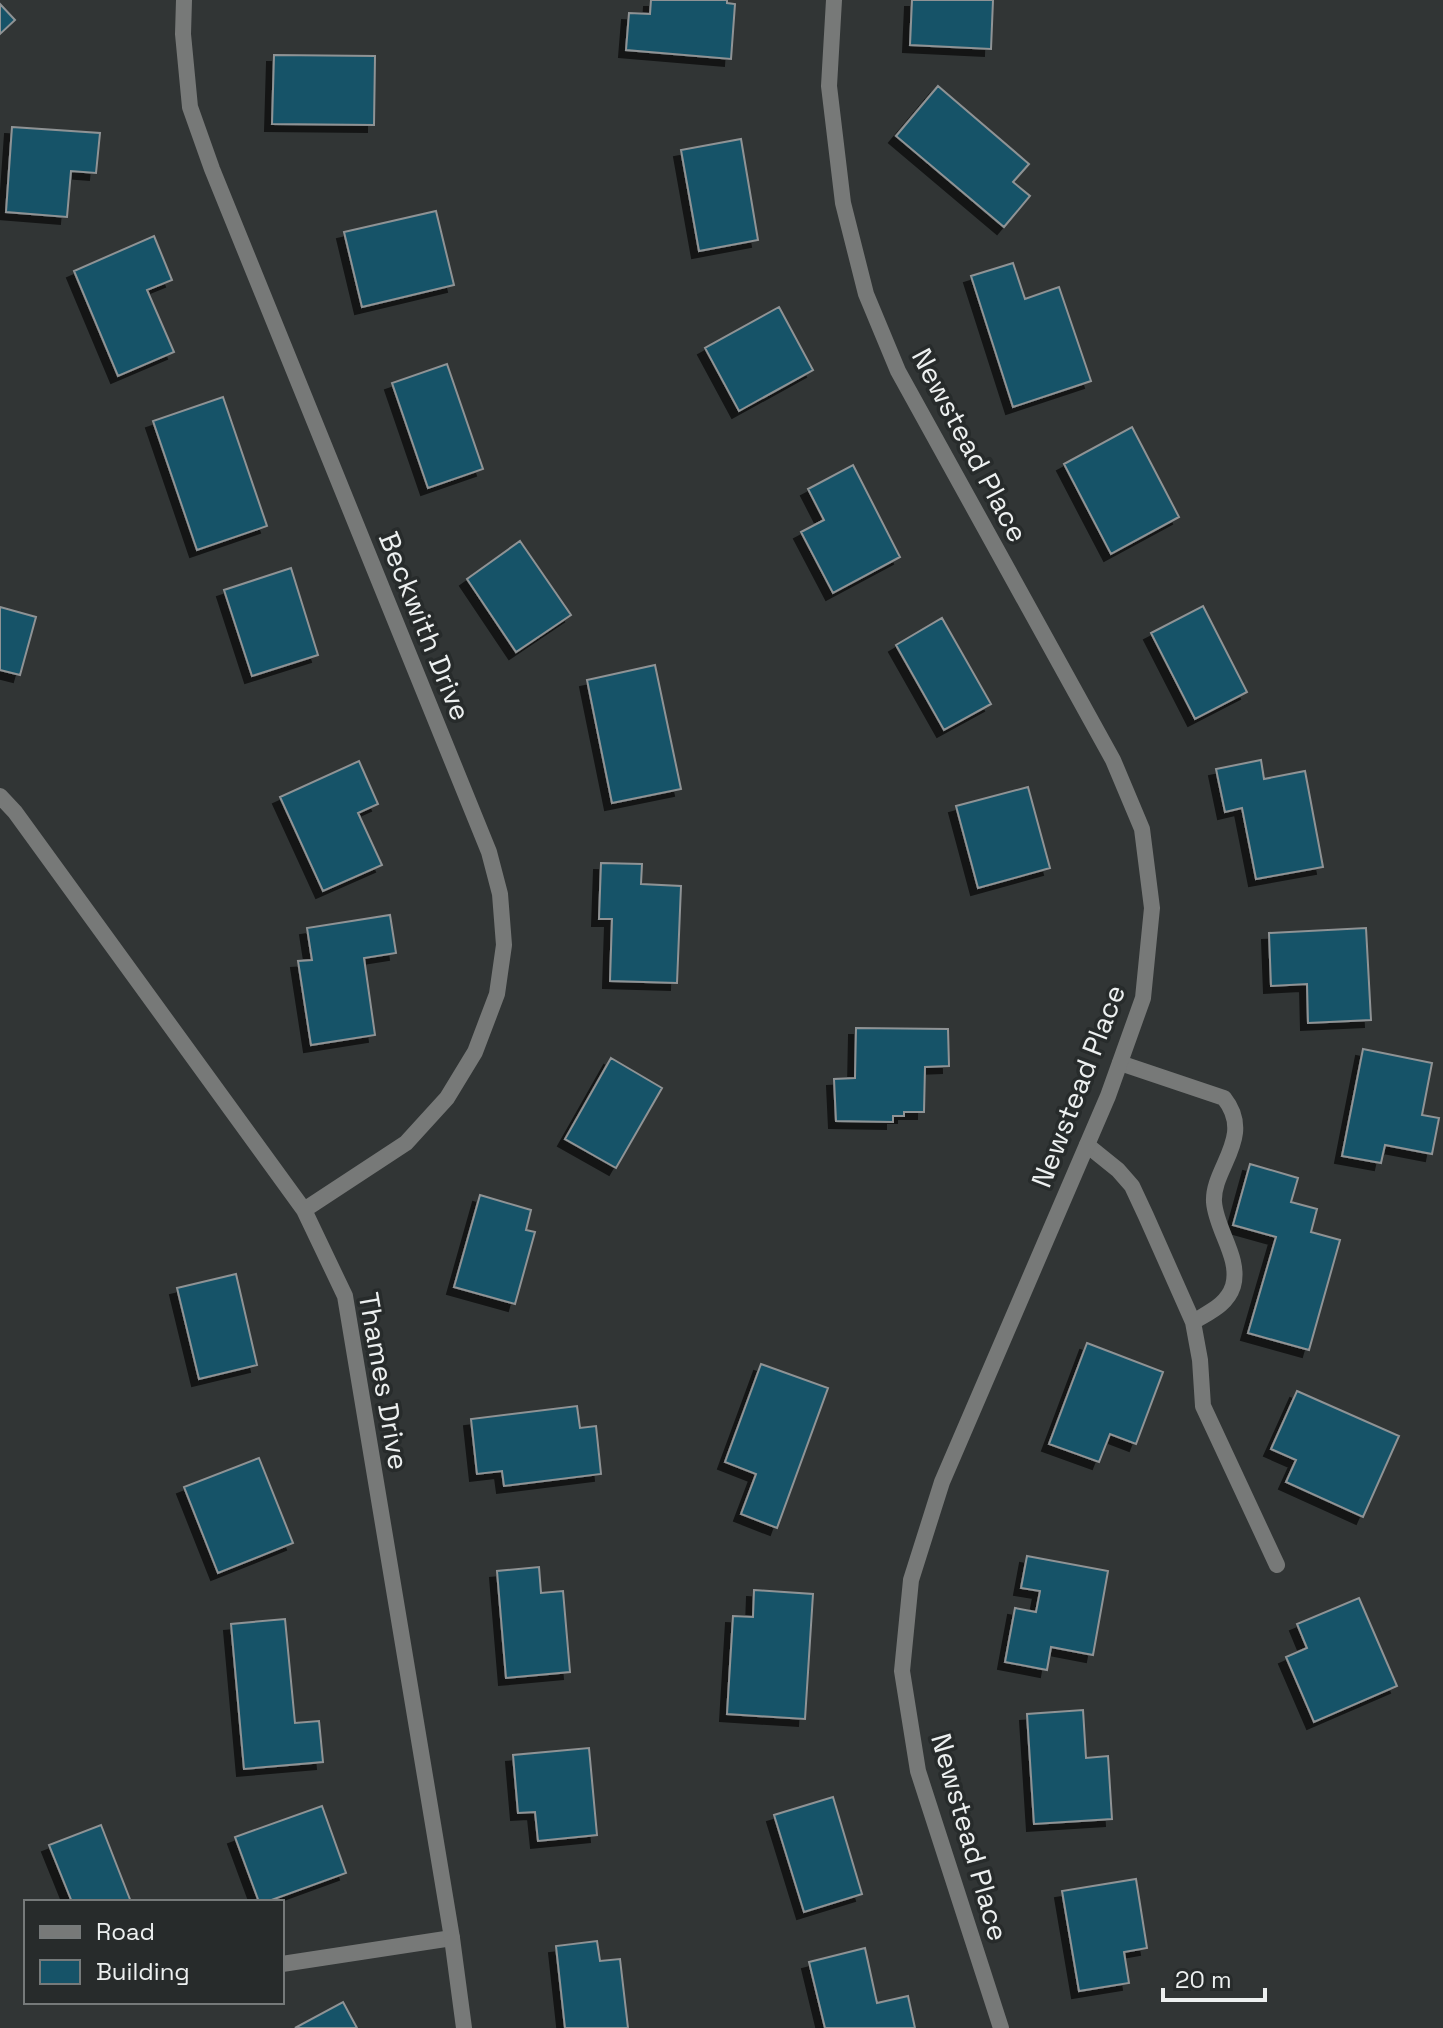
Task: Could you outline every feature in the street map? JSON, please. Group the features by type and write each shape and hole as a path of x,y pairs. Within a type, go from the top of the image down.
{"street":[{"name":"Beckwith Drive","path":"184,0 183,34 190,107 489,852 500,894 504,945 497,994 475,1052 447,1098 406,1143 304,1210"},
{"name":"Newstead Place","path":"834,0 829,86 843,203 866,294 898,371 1113,760 1142,829 1152,908 1143,998 1120,1063 942,1482 911,1580 902,1671 918,1771 1001,2028"},
{"name":"Thames Drive","path":"0,796 15,812 304,1210 345,1296 452,1938 464,2028"},
{"path":"1120,1063 1224,1098 1233,1109 1235,1129 1231,1154 1215,1192 1214,1204 1231,1258 1234,1281 1230,1294 1221,1305 1193,1322"},
{"path":"1087,1145 1132,1186 1193,1322 1200,1360 1203,1406 1277,1565"},
{"path":"284,1964 452,1938"}],"building":[{"path":"651,0 727,0 727,3 735,4 731,59 626,50 629,13 650,14"},
{"path":"912,0 993,0 991,49 910,45"},
{"path":"0,4 15,20 0,34"},
{"path":"274,55 375,56 374,125 272,124"},
{"path":"938,86 1029,164 1013,182 1030,196 1004,227 896,136"},
{"path":"12,127 100,133 96,173 71,171 67,217 6,212"},
{"path":"741,139 758,240 699,251 681,150"},
{"path":"436,211 454,285 362,307 344,232"},
{"path":"154,236 172,280 147,290 174,352 118,376 74,271"},
{"path":"1013,263 1025,299 1059,287 1091,381 1013,407 971,276"},
{"path":"779,307 813,370 739,411 705,348"},
{"path":"447,364 483,469 428,488 392,383"},
{"path":"223,397 267,526 197,550 153,421"},
{"path":"1132,427 1179,517 1111,554 1064,464"},
{"path":"853,465 900,557 833,593 801,532 824,520 808,489"},
{"path":"520,541 571,615 516,652 467,579"},
{"path":"291,568 318,655 252,676 224,590"},
{"path":"1203,606 1247,692 1195,719 1151,633"},
{"path":"0,607 36,617 20,675 0,670"},
{"path":"942,618 991,704 944,730 896,645"},
{"path":"655,665 681,789 612,803 587,680"},
{"path":"1261,760 1264,779 1305,771 1323,867 1256,879 1242,808 1225,812 1216,769"},
{"path":"359,761 378,804 358,813 382,865 323,891 280,797"},
{"path":"1028,787 1050,868 978,888 956,806"},
{"path":"601,863 642,864 641,884 681,886 677,983 610,981 612,919 599,919"},
{"path":"390,915 396,953 364,958 375,1035 311,1045 298,961 312,960 307,928"},
{"path":"1366,928 1371,1020 1308,1023 1307,984 1271,986 1269,933"},
{"path":"856,1028 948,1029 949,1066 925,1067 924,1112 904,1112 904,1116 893,1116 893,1122 836,1121 834,1079 855,1078"},
{"path":"1363,1049 1432,1063 1422,1115 1439,1118 1432,1154 1385,1145 1381,1163 1342,1156"},
{"path":"611,1058 662,1088 616,1168 565,1139"},
{"path":"1250,1164 1298,1178 1291,1202 1317,1209 1311,1232 1340,1240 1309,1350 1248,1333 1276,1237 1233,1225"},
{"path":"480,1195 531,1210 526,1230 535,1232 515,1304 454,1287"},
{"path":"236,1274 257,1365 199,1379 177,1288"},
{"path":"1087,1343 1163,1372 1136,1444 1110,1434 1099,1462 1049,1444"},
{"path":"761,1364 828,1388 777,1528 741,1514 756,1474 725,1462"},
{"path":"1297,1391 1399,1436 1363,1517 1286,1482 1296,1460 1271,1449"},
{"path":"577,1406 580,1428 596,1426 601,1474 504,1486 502,1471 477,1474 471,1419"},
{"path":"259,1458 293,1543 218,1573 184,1487"},
{"path":"1027,1556 1108,1571 1093,1655 1051,1647 1047,1670 1005,1662 1015,1608 1036,1612 1040,1591 1021,1588"},
{"path":"539,1567 541,1593 563,1591 570,1672 506,1678 497,1571"},
{"path":"754,1590 813,1594 805,1719 727,1714 733,1616 753,1617"},
{"path":"1359,1598 1397,1686 1314,1722 1286,1657 1307,1648 1297,1624"},
{"path":"285,1619 295,1723 319,1721 323,1762 244,1769 231,1624"},
{"path":"1083,1710 1086,1758 1108,1756 1112,1819 1034,1824 1027,1714"},
{"path":"589,1748 597,1835 538,1841 535,1812 518,1813 513,1755"},
{"path":"833,1797 862,1894 804,1912 774,1815"},
{"path":"322,1806 346,1873 272,1900 258,1900 235,1837"},
{"path":"101,1825 130,1900 71,1900 49,1845"},
{"path":"1136,1879 1147,1948 1124,1952 1129,1983 1079,1991 1062,1891"},
{"path":"597,1941 600,1961 620,1959 628,2028 565,2028 556,1946"},
{"path":"865,1948 877,2003 908,1996 915,2028 825,2028 809,1962"},
{"path":"343,2002 357,2028 295,2028"}]}
